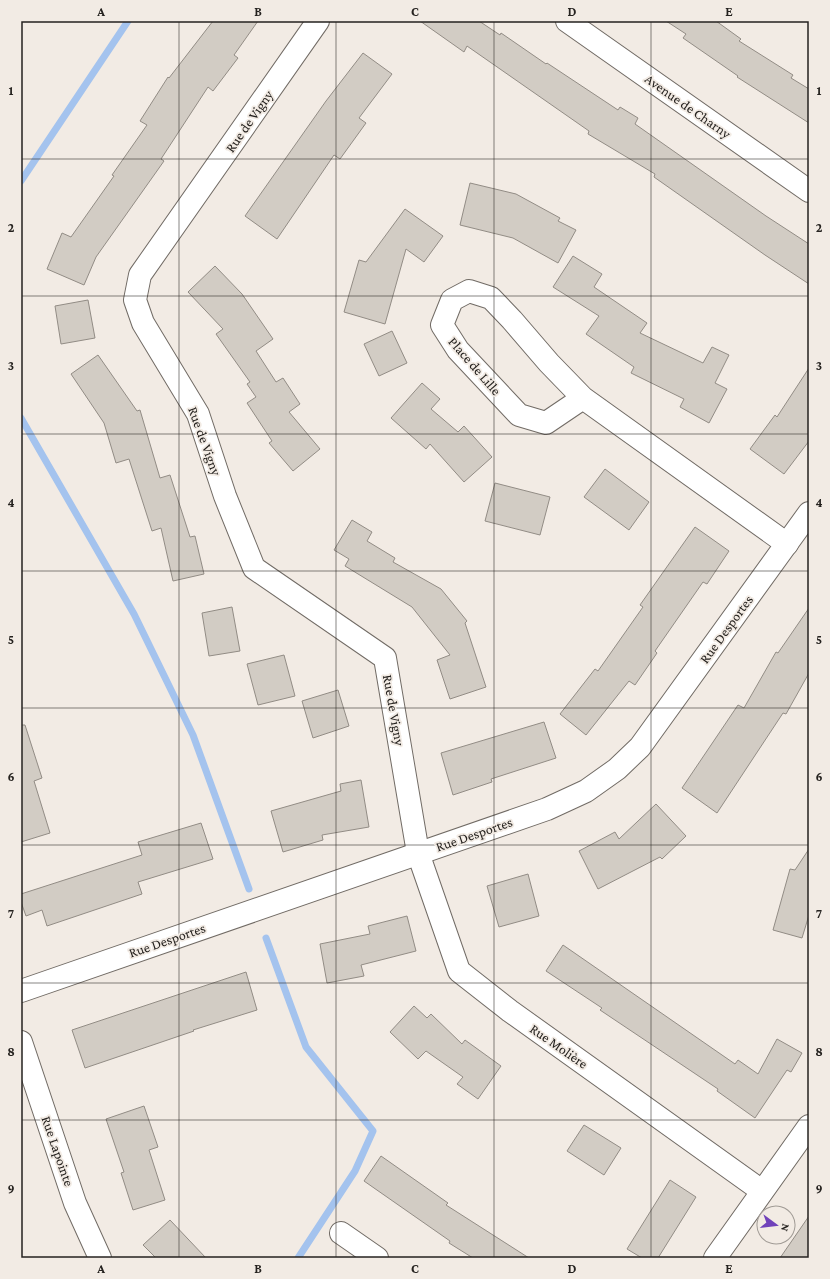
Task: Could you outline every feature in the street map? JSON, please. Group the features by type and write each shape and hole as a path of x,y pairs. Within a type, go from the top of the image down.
{"street":[{"name":"Rue de Vigny","path":"318,21 140,275 136,300 143,323 198,414 225,496 254,568 385,658 418,853"},
{"name":"Avenue de Charny","path":"567,21 809,191"},
{"name":"Place de Lille","path":"583,398 546,423 519,415 458,350 442,325 452,300 469,291 491,298 549,363 583,398 787,544"},
{"name":"Rue Desportes","path":"21,991 547,809 586,791 617,769 640,747 809,513"},
{"name":"Rue Molière","path":"418,853 459,971 510,1011 762,1191"},
{"name":"Rue Lapointe","path":"21,1042 75,1203 100,1258"},
{"path":"715,1258 809,1126"},
{"path":"341,1233 377,1258"}],"building":[{"path":"213,21 258,21 234,55 238,58 213,91 208,87 161,159 164,161 96,257 84,285 47,269 62,233 71,237 114,176 112,175 147,125 140,121 168,77 169,78"},
{"path":"420,21 479,21 500,35 501,33 618,110 620,107 638,118 635,124 766,216 809,244 809,284 654,177 655,174 588,134 589,131 467,46 464,52"},
{"path":"666,21 716,21 741,39 739,41 793,75 791,78 809,89 809,123 737,77 738,76 683,38 686,34"},
{"path":"363,53 392,74 359,118 366,123 340,159 334,155 277,239 245,216 326,101"},
{"path":"470,183 516,194 560,218 558,221 576,230 558,263 513,238 460,225"},
{"path":"405,209 443,236 424,262 406,249 385,324 344,312 359,260 366,262"},
{"path":"573,256 602,274 594,287 647,323 640,333 703,363 712,347 729,355 715,383 727,389 709,423 680,407 684,399 631,373 634,367 586,334 599,316 553,287"},
{"path":"215,266 242,294 273,339 256,351 276,382 283,378 300,404 289,412 320,449 293,471 269,443 272,441 247,403 256,397 247,384 250,382 216,334 223,329 188,292"},
{"path":"88,300 95,338 61,344 55,306"},
{"path":"392,331 407,363 379,376 364,344"},
{"path":"98,355 137,411 140,410 160,478 170,475 190,537 195,536 204,574 173,581 161,528 152,531 129,459 116,463 104,423 71,374"},
{"path":"809,368 809,441 784,474 750,449 775,415 777,417"},
{"path":"422,383 440,399 431,409 458,432 464,426 492,457 464,482 430,444 426,449 391,418"},
{"path":"605,469 649,502 629,530 584,497"},
{"path":"495,483 550,497 540,535 485,521"},
{"path":"352,520 372,532 367,541 395,558 393,562 441,589 467,621 465,623 486,687 450,699 437,660 450,655 412,607 345,566 349,559 334,550"},
{"path":"695,527 729,551 707,584 703,582 655,651 657,653 635,685 629,681 586,735 560,714 595,669 598,671 643,607 640,605"},
{"path":"232,607 240,651 209,656 202,613"},
{"path":"809,608 809,673 786,714 783,713 717,813 682,788 738,705 744,708 776,652 778,653"},
{"path":"284,655 295,696 258,705 247,664"},
{"path":"338,690 349,726 313,738 302,701"},
{"path":"544,722 556,758 491,779 492,782 453,795 441,753"},
{"path":"21,725 25,725 42,778 34,781 50,833 21,842"},
{"path":"361,780 369,827 322,835 323,840 283,852 271,811 341,791 340,784"},
{"path":"656,804 686,836 662,859 660,857 598,889 579,851 615,832 619,839"},
{"path":"201,823 213,859 138,882 142,894 47,926 42,910 26,916 21,902 21,894 142,855 138,842"},
{"path":"809,849 809,915 802,938 773,930 790,869 795,870"},
{"path":"528,874 539,916 499,927 487,886"},
{"path":"407,916 416,951 361,965 364,976 327,983 320,944 370,934 368,926"},
{"path":"563,945 735,1064 738,1060 758,1074 777,1039 802,1053 791,1072 787,1070 755,1118 717,1091 718,1089 600,1010 602,1008 546,971"},
{"path":"246,972 257,1010 193,1030 194,1031 85,1068 72,1030"},
{"path":"414,1006 427,1018 431,1014 462,1044 465,1040 501,1066 478,1099 457,1084 463,1077 426,1051 418,1059 390,1032"},
{"path":"144,1106 158,1147 149,1150 165,1200 133,1210 121,1173 124,1172 106,1119"},
{"path":"584,1125 621,1148 604,1175 567,1151"},
{"path":"381,1156 448,1203 446,1205 529,1258 473,1258 449,1243 450,1241 364,1181"},
{"path":"670,1180 696,1197 658,1258 642,1258 627,1249"},
{"path":"809,1216 809,1258 780,1258 789,1245 796,1245 796,1235"},
{"path":"170,1220 206,1258 156,1258 143,1245"}],"waterway":[{"path":"21,181 128,21"},
{"path":"21,418 134,614 193,735 249,889"},
{"path":"266,938 306,1047 373,1131 355,1171 298,1258"}]}
